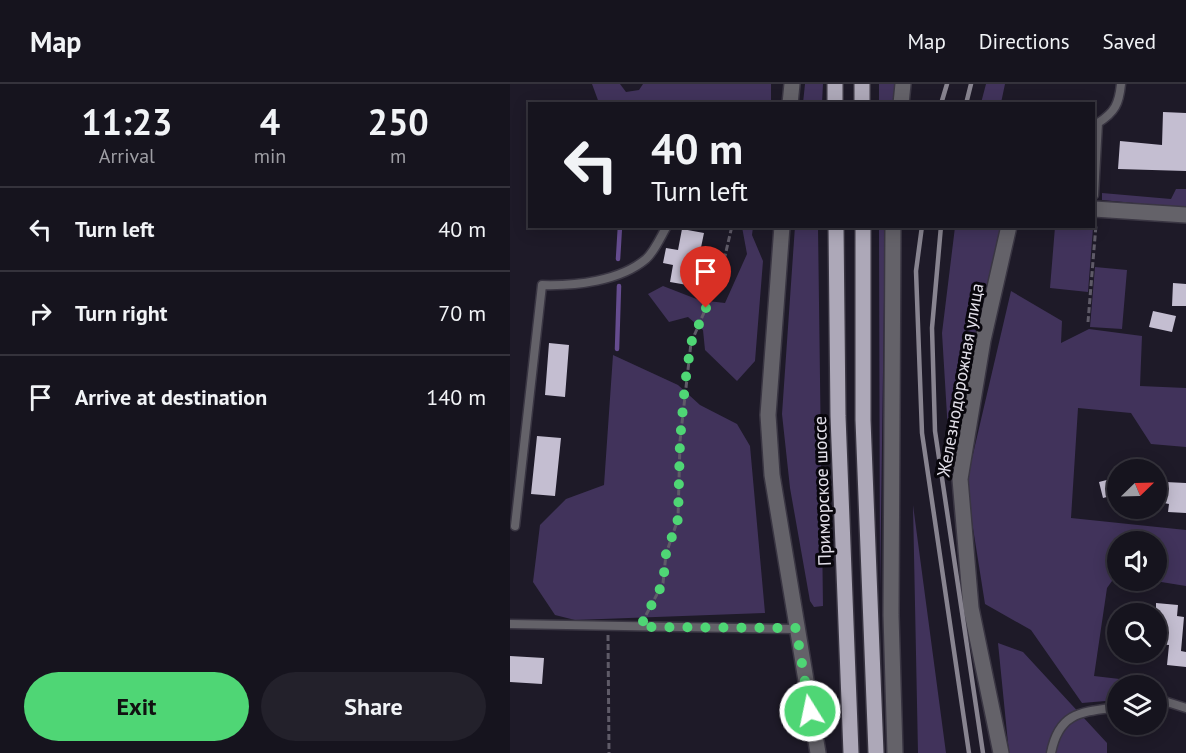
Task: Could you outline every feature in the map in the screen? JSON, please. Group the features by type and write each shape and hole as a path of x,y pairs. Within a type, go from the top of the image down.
{"main road":[{"path":"835,84 835,102"},
{"path":"862,84 862,102"},
{"name":"Приморское шоссе","path":"836,228 838,416 851,753"},
{"path":"862,228 863,420 876,753"}],"street":[{"path":"790,102 792,84"},
{"path":"901,102 903,84"},
{"path":"1095,205 1186,215"},
{"path":"782,228 768,415 772,475 818,753"},
{"path":"893,228 891,615 895,753"},
{"name":"Железнодорожная улица","path":"1001,753 971,608 960,479 984,340 1009,228"}],"lane":[{"path":"1095,205 1098,123 1113,113 1119,103 1121,84"},
{"path":"515,526 543,285 572,286 630,270 649,257 665,228"},
{"path":"510,624 796,628"},
{"path":"1167,701 1186,708"},
{"path":"1051,753 1054,735 1061,724 1087,711 1107,708"}],"path":[{"path":"640,627 663,583 666,554 678,519 680,441 691,343 721,273 732,228"},
{"path":"1088,322 1094,228"},
{"path":"608,627 609,753"}],"shaded area":[{"path":"592,84 620,84 626,92 639,90 643,84 771,84 771,102 599,102"},
{"path":"805,84 823,84 822,102 803,102"},
{"path":"879,84 897,84 893,102 879,102"},
{"path":"986,84 1005,84 1001,102 981,102"},
{"path":"1176,189 1186,189 1186,208 1102,200 1102,193 1171,199"},
{"path":"742,228 753,228 752,235 763,261 755,361 737,381 705,350 703,330 688,317 669,322 648,294 663,286 699,300 725,303 747,254"},
{"path":"795,228 818,228 823,606 814,607 810,601 790,488 782,414"},
{"path":"879,228 885,228 880,592"},
{"path":"955,228 999,228 1002,241 975,345 951,481 942,333"},
{"path":"1055,228 1093,228 1088,292 1050,288"},
{"path":"1095,267 1127,270 1122,329 1090,327"},
{"path":"1011,291 1062,321 1061,343 1089,329 1142,336 1140,386 1186,388 1186,447 1151,444 1131,413 1078,408 1071,518 1186,530 1186,586 1167,583 1167,531 1107,531 1107,588 1094,676 1107,678 1107,701 1082,703 1031,630 985,604 966,484"},
{"path":"613,355 678,385 700,405 737,424 750,446 765,613 575,620 555,615 533,582 540,525 566,499 604,485"},
{"path":"913,505 946,753 918,753"},
{"path":"998,643 1023,652 1107,743 1107,753 1009,753"}],"building":[{"path":"1163,112 1186,113 1186,171 1118,169 1120,141 1162,145"},
{"path":"682,229 704,233 693,286 670,282 673,265 663,263 666,248 678,250"},
{"path":"1173,283 1186,284 1186,306 1172,306"},
{"path":"1153,311 1176,316 1172,332 1149,327"},
{"path":"549,343 569,345 565,397 545,395"},
{"path":"537,436 561,438 555,496 531,494"},
{"path":"1107,480 1107,497 1103,498 1099,482"},
{"path":"1167,482 1186,483 1186,513 1168,512 1169,504 1167,504"},
{"path":"1167,604 1178,605 1177,616 1184,617 1181,651 1186,652 1186,667 1167,665 1169,645 1167,645"},
{"path":"510,656 544,658 542,684 510,682"}],"waterway":[{"path":"618,259 620,228"},
{"path":"617,349 619,286"}],"railway":[{"path":"942,102 947,84"},
{"path":"966,102 971,84"},
{"path":"922,228 916,271 922,433 969,753"},
{"path":"941,228 932,328 935,431 983,753"}],"route":[{"path":"706,308 691,343 685,384 680,441 678,519 666,554 663,583 640,627 796,628 810,711"}]}
